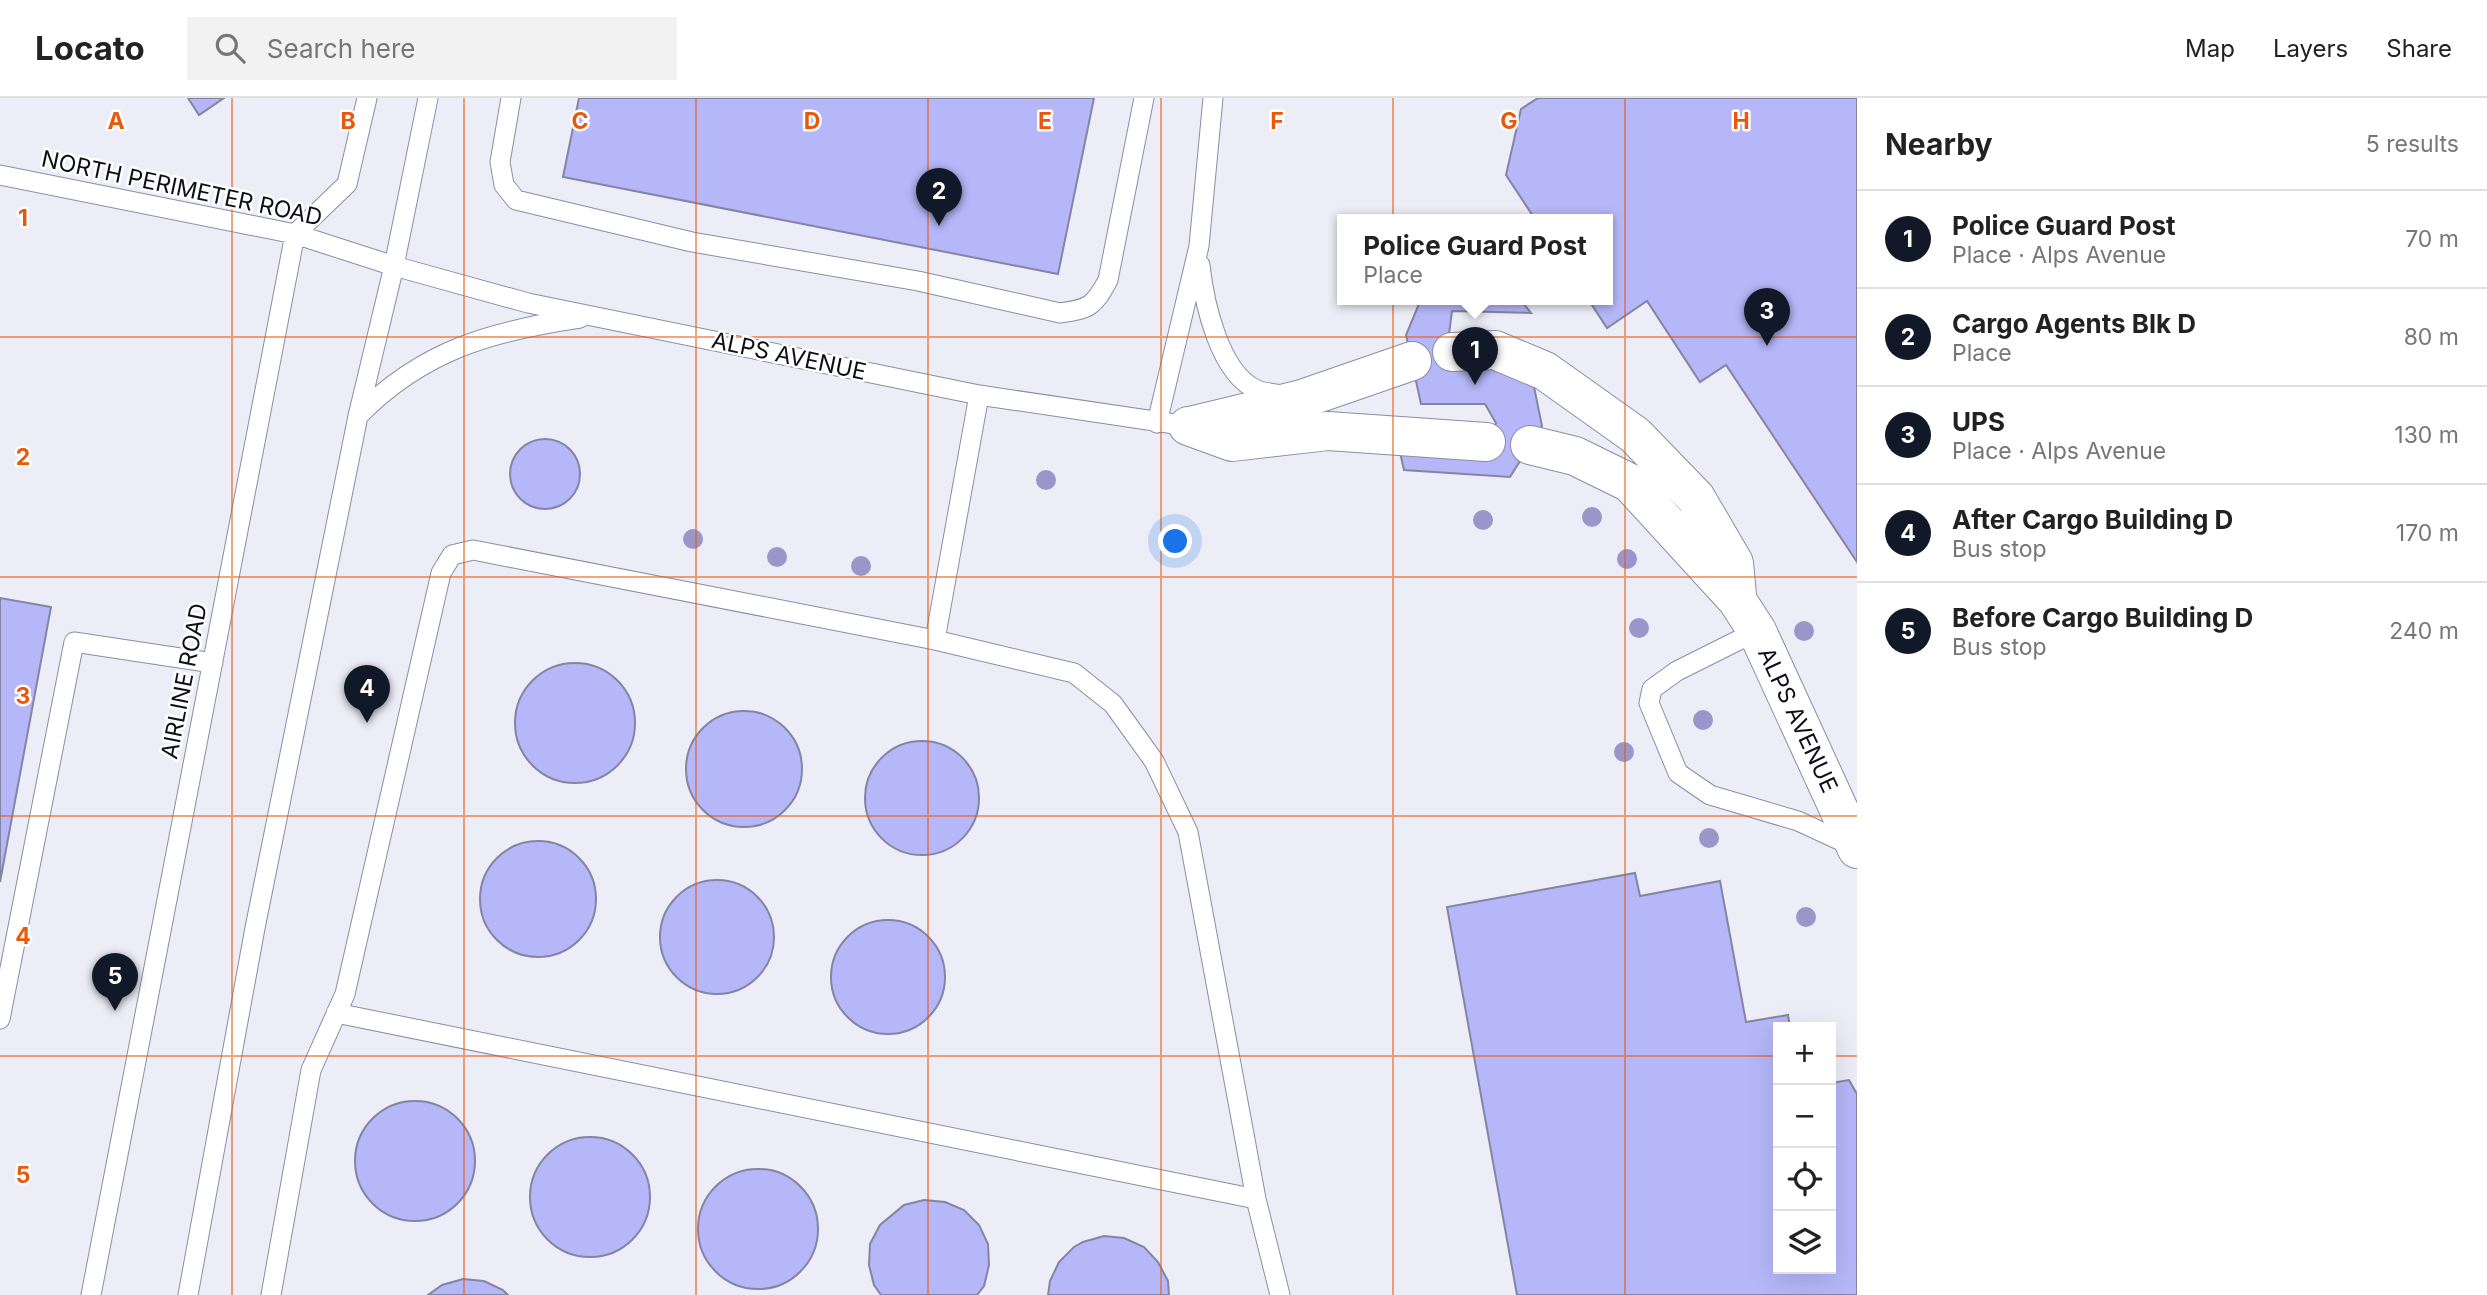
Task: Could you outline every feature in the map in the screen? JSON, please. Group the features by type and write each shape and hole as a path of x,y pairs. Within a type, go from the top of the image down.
{"street":[{"name":"ALPS AVENUE","path":"1452,352 1495,350 1545,371 1635,435 1696,498 1734,563 1747,615 1857,849"},
{"name":"ALPS AVENUE","path":"1172,424 1302,400 1412,361"},
{"name":"ALPS AVENUE","path":"1172,424 1232,442 1328,431 1486,442"},
{"name":"ALPS AVENUE","path":"1530,444 1575,456 1630,483 1747,615"}],"lane":[{"path":"295,234 347,184 367,98"},
{"path":"188,1295 256,928 358,415 394,266 428,98"},
{"path":"511,98 500,162 505,185 516,200 692,242 918,281 1060,313 1080,311 1096,304 1108,280 1144,98"},
{"path":"1172,424 1199,246 1213,98"},
{"name":"NORTH PERIMETER ROAD","path":"0,175 295,234 394,266"},
{"name":"AIRLINE ROAD","path":"90,1295 295,234"},
{"path":"1199,246 1202,288 1212,326 1224,355 1240,376 1256,389 1302,400"},
{"name":"ALPS AVENUE","path":"394,266 528,303 979,395 1172,424"},
{"path":"358,415 402,376 428,360 456,348 545,323 595,316"},
{"path":"936,639 979,395"},
{"path":"271,1295 311,1070 345,994 442,573 452,555 474,550 936,639 1074,673 1113,704 1154,761 1188,832 1256,1199 1280,1295"},
{"name":"ALPS AVENUE","path":"1747,615 1652,689 1649,703 1678,773 1710,795 1798,821 1857,849"},
{"path":"0,1019 74,642 213,663"},
{"path":"336,1013 1256,1199"}],"shaded area":[{"path":"0,98 1857,98 1857,1295 0,1295"}],"building":[{"path":"188,98 224,98 199,115"},
{"path":"579,98 1094,98 1058,274 563,177"},
{"path":"1538,98 1857,98 1857,562 1726,365 1700,382 1647,301 1607,328 1592,305 1613,305 1613,214 1532,214 1506,175 1521,109"},
{"path":"1418,305 1525,305 1531,313 1452,311 1448,342 1530,367 1542,426 1510,477 1404,470 1399,448 1486,442 1496,423 1485,404 1421,404 1406,335"},
{"path":"538,439 552,439 565,445 574,454 580,474 578,487 570,499 552,509 538,509 525,503 516,494 510,481 510,467 516,454 525,445"},
{"path":"0,598 51,607 0,882"},
{"path":"575,663 598,668 617,681 630,700 635,723 630,746 617,765 598,778 575,783 552,778 533,765 520,746 515,723 520,700 533,681 552,668"},
{"path":"744,711 766,716 785,728 797,747 802,769 797,791 785,810 766,822 744,827 722,822 703,810 691,791 686,769 691,747 703,728 722,716"},
{"path":"922,741 944,745 963,757 975,776 979,798 975,820 963,839 944,851 922,855 900,851 881,839 869,820 865,798 869,776 881,757 900,745"},
{"path":"538,841 560,845 579,858 592,877 596,899 592,921 579,940 560,953 538,957 516,953 497,940 484,921 480,899 484,877 497,858 516,845"},
{"path":"1635,873 1640,896 1720,881 1746,1022 1788,1015 1789,1022 1773,1022 1773,1274 1836,1274 1836,1082 1849,1080 1857,1094 1857,1295 1517,1295 1447,907"},
{"path":"717,880 739,884 758,896 770,915 774,937 770,959 758,978 739,990 717,994 695,990 676,978 664,959 660,937 664,915 676,896 695,884"},
{"path":"888,920 910,924 929,936 941,955 945,977 941,999 929,1018 910,1030 888,1034 866,1030 847,1018 835,999 831,977 835,955 847,936 866,924"},
{"path":"415,1101 438,1106 457,1119 470,1138 475,1161 470,1184 457,1203 438,1216 415,1221 392,1216 373,1203 360,1184 355,1161 360,1138 373,1119 392,1106"},
{"path":"590,1137 613,1142 632,1155 645,1174 650,1197 645,1220 632,1239 613,1252 590,1257 567,1252 548,1239 535,1220 530,1197 535,1174 548,1155 567,1142"},
{"path":"758,1169 781,1174 800,1187 813,1206 818,1229 813,1252 800,1271 781,1284 758,1289 735,1284 716,1271 703,1252 698,1229 703,1206 716,1187 735,1174"},
{"path":"924,1200 945,1202 964,1210 979,1225 988,1244 989,1265 984,1286 977,1295 881,1295 874,1285 869,1265 870,1244 880,1225 904,1205"},
{"path":"1104,1236 1124,1238 1144,1247 1158,1262 1168,1281 1169,1295 1048,1295 1050,1281 1059,1262 1074,1247"},
{"path":"463,1279 484,1281 508,1295 428,1295 442,1285"}],"place":[{"name":"Cargo Agents Blk D","path":"939,226"},
{"name":"UPS","path":"1767,346"},
{"name":"Police Guard Post","path":"1475,385"},
{"name":"After Cargo Building D","path":"367,723"},
{"name":"Before Cargo Building D","path":"115,1011"}]}
